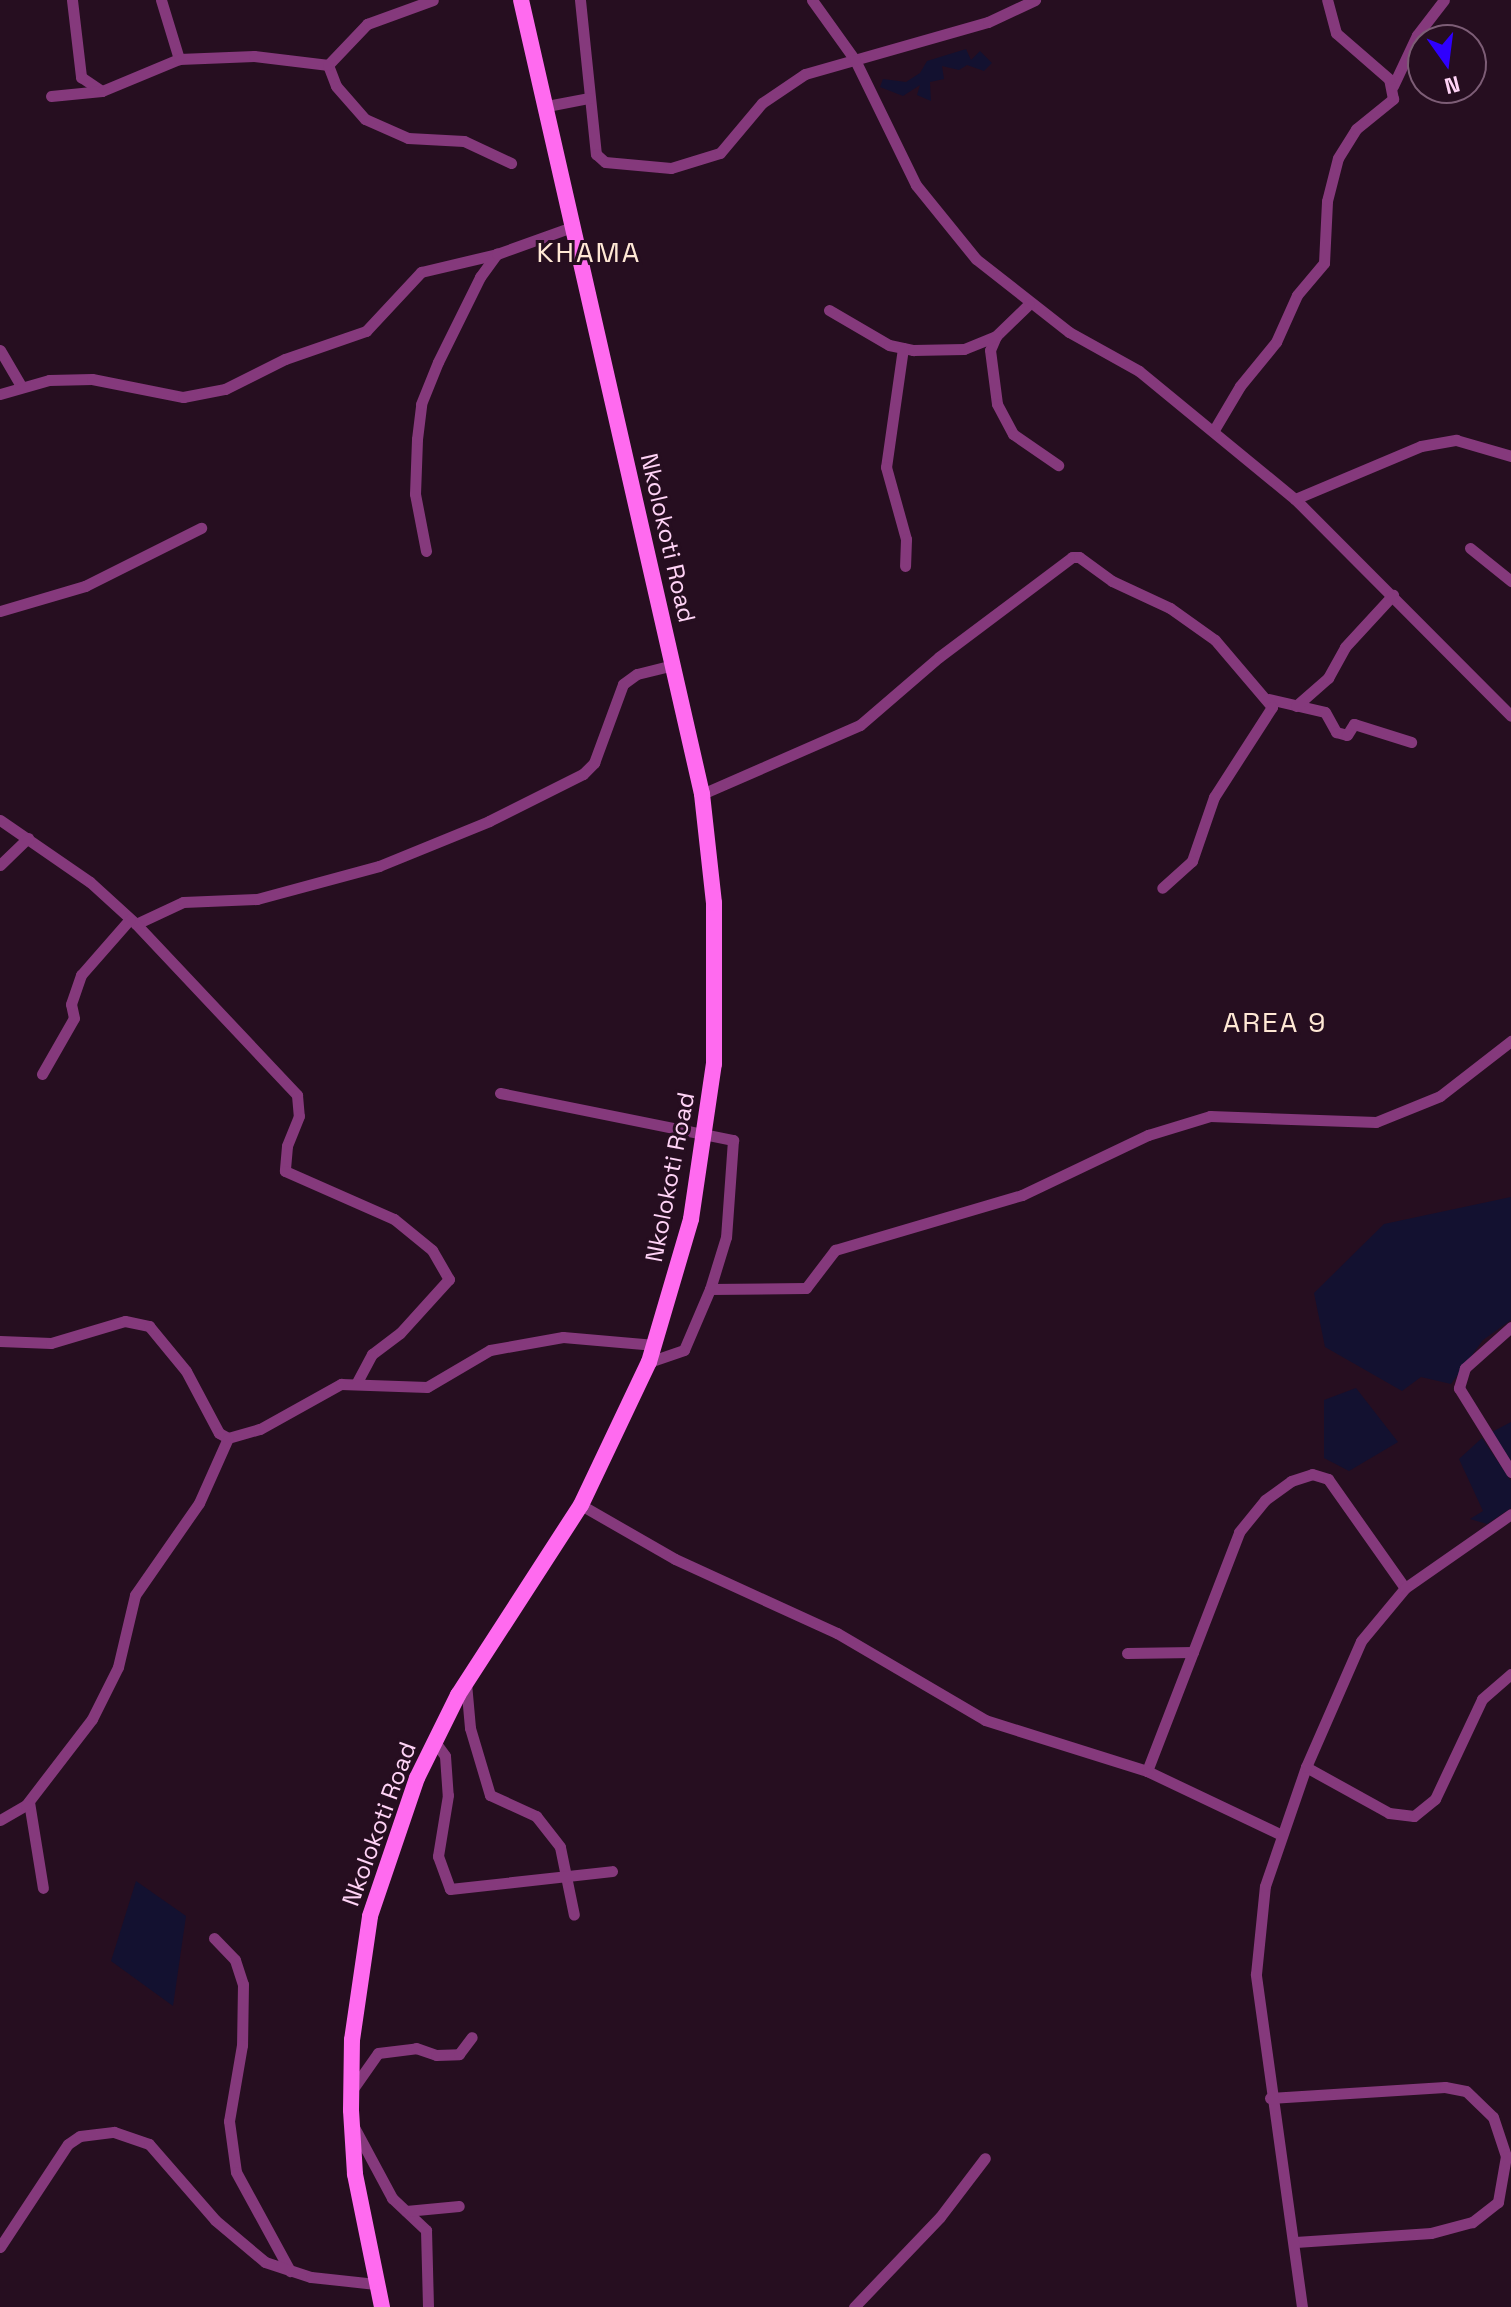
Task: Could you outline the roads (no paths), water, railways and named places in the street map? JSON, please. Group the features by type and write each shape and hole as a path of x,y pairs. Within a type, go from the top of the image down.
{"main road":[{"name":"Nkolokoti Road","path":"382,2307 355,2174 352,2123 352,2040 370,1916 412,1790 435,1742 466,1682 581,1505 649,1362 691,1219 707,1131 717,993 702,794 521,0"}],"street":[{"path":"72,0 81,77 102,91"},
{"path":"161,0 179,59"},
{"path":"328,65 367,24 433,0"},
{"path":"580,0 594,147 605,162 693,165 720,153 762,103 805,74 988,22 1035,0"},
{"path":"812,0 855,60 916,185 976,259 1029,304 1139,371 1295,499 1511,716"},
{"path":"1327,0 1336,33 1393,86"},
{"path":"1214,430 1240,386 1276,342 1297,295 1324,263 1327,201 1338,158 1356,129 1393,99 1393,86 1417,35 1444,0"},
{"path":"159,37 172,44"},
{"path":"51,96 102,91 179,59 254,56 328,65"},
{"path":"328,65 336,86 365,119 408,138 464,141 511,163"},
{"path":"547,106 589,98"},
{"path":"0,394 21,386 92,379 183,397 225,389 285,359 366,331 421,272 497,254 572,227"},
{"path":"426,551 415,494 421,404 480,277 497,254"},
{"path":"829,310 903,348 964,349 996,336 1029,304"},
{"path":"996,336 990,350 1002,421 1038,455 1058,465"},
{"path":"903,348 886,467 906,539 905,566"},
{"path":"0,350 21,386"},
{"path":"1295,499 1421,446 1456,440 1511,456"},
{"path":"0,611 85,586 201,528"},
{"path":"1470,548 1511,581"},
{"path":"702,794 860,725 1072,557 1170,608 1228,652 1269,699 1271,712 1214,797 1192,861 1162,888"},
{"path":"1296,706 1328,678 1345,647 1393,595"},
{"path":"42,1074 74,1018 71,1004 81,975 133,922 183,902 257,899 379,866 489,821 583,774 594,763 623,684 637,674 673,665"},
{"path":"1269,699 1325,712 1336,732 1347,735 1354,724 1411,742"},
{"path":"0,820 28,838 133,922 297,1095 299,1116 287,1146 285,1171 394,1219 432,1250 449,1279 400,1333 372,1354 357,1382"},
{"path":"0,865 28,838"},
{"path":"710,1289 806,1288 835,1250 1022,1195 1148,1135 1210,1116 1376,1122 1440,1096 1511,1041"},
{"path":"500,1093 707,1131 729,1136 735,1146 726,1237 710,1289 684,1350 649,1362"},
{"path":"0,1341 51,1343 125,1321 149,1326 186,1371 219,1433 228,1438 260,1429 341,1384 357,1382 396,1390 427,1387 490,1350 563,1337 655,1345"},
{"path":"1511,1327 1465,1368 1459,1388 1511,1472"},
{"path":"0,1820 29,1802 92,1719 118,1667 135,1595 199,1503 228,1438"},
{"path":"1147,1771 1239,1532 1265,1500 1312,1474 1328,1479 1405,1588"},
{"path":"581,1505 675,1559 837,1633 985,1720 1147,1771 1282,1835"},
{"path":"1302,2307 1295,2242 1270,2098 1256,1974 1258,1931 1282,1835 1306,1767 1361,1641 1405,1588 1511,1514"},
{"path":"1127,1653 1193,1652"},
{"path":"1306,1767 1389,1813 1414,1816 1435,1799 1482,1699 1511,1674"},
{"path":"466,1682 470,1728 490,1795 536,1816 560,1847 574,1915"},
{"path":"435,1742 445,1756 448,1795 438,1856 450,1889 612,1871"},
{"path":"29,1802 43,1888"},
{"path":"214,1938 235,1960 243,1984 242,2045 229,2121 236,2172 290,2271"},
{"path":"352,2090 378,2053 416,2048 436,2055 459,2054 472,2037"},
{"path":"1270,2098 1445,2087 1466,2091 1493,2117 1506,2156 1508,2191 1490,2212 1452,2229 1295,2242"},
{"path":"352,2123 392,2198 426,2230 428,2307"},
{"path":"0,2247 68,2144 80,2136 114,2132 149,2144 242,2246 290,2271 376,2284"},
{"path":"854,2307 940,2217 985,2158"},
{"path":"406,2211 459,2206"}],"district":[{"name":"KHAMA","path":"589,252"},
{"name":"AREA 9","path":"1275,1022"}]}
